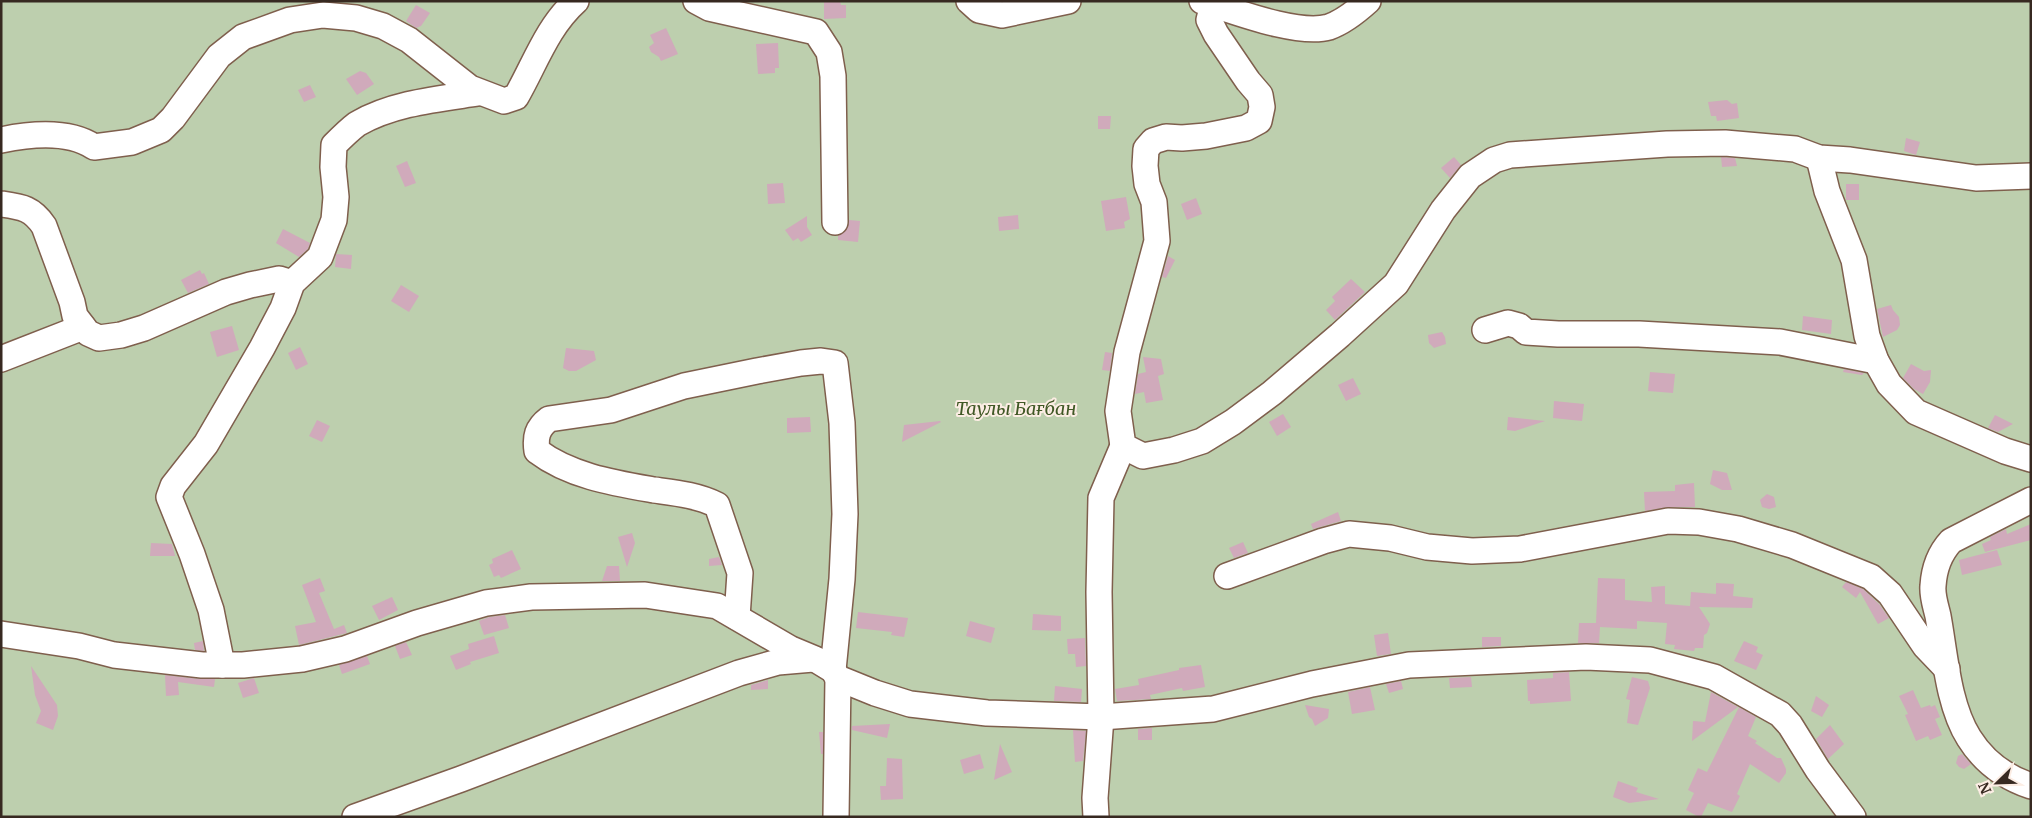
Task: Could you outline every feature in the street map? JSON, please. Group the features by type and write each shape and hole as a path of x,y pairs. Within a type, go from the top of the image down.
{"street":[{"path":"1,140 56,135 88,143 94,147 132,142 161,130 174,118 219,56 243,37 290,20 323,15 356,18 383,26 408,40 447,72 478,93 504,102 516,97 551,31 562,14 576,1"},
{"path":"696,1 709,8 808,29 816,32 823,41 829,52 833,76 835,222"},
{"path":"969,1 978,10 1002,15 1068,1"},
{"path":"1096,817 1095,798 1101,717 1099,592 1101,498 1123,446 1118,411 1127,352 1157,241 1154,202 1144,166 1146,150 1152,141 1166,137 1206,136 1246,128 1259,121 1262,107 1260,96 1216,34 1209,20 1207,3 1277,24 1318,29 1342,21 1368,1"},
{"path":"222,665 211,610 192,554 169,497 173,486 206,444 262,348 283,308 292,283 320,257 334,220 336,197 333,167 334,145 357,125 392,110 422,102 478,93"},
{"path":"1123,446 1143,456 1174,450 1202,441 1233,422 1272,393 1396,284 1443,210 1470,176 1494,160 1510,155 1666,144 1725,143 1795,149 1819,158 1850,160 1976,178 2031,176"},
{"path":"1819,158 1827,191 1854,260 1868,336 1876,361 1889,384 1916,412 2005,451 2031,459"},
{"path":"1,204 23,207 37,216 44,226 72,302 75,316 88,332 99,338 144,328 234,290 280,279 292,283"},
{"path":"1485,330 1508,323 1519,326 1526,332 1639,334 1780,342 1876,361"},
{"path":"1,359 83,327"},
{"path":"737,617 740,573 717,505 704,499 626,485 578,472 557,464 537,451 535,439 541,426 549,419 611,410 684,386 801,363 821,361 835,363 844,453 845,514 842,579 829,669 836,817"},
{"path":"2031,500 1951,541 1942,551 1936,568 1933,588 1956,709 1968,737 1984,758 2011,779 2031,786"},
{"path":"1227,576 1323,541 1349,534 1390,538 1427,547 1472,551 1520,549 1668,521 1698,522 1738,529 1792,545 1871,577 1890,594 1925,646 1947,669"},
{"path":"1,634 79,646 114,655 202,666 243,665 302,659 345,649 417,623 486,603 530,597 645,595 717,606 791,649 875,693 910,704 986,713 1101,717 1213,709 1312,684 1409,666 1586,657 1650,660 1714,677 1780,714 1790,725 1818,770 1853,817"},
{"path":"355,817 461,779 738,673 778,662 829,669"}],"green space":[{"name":"Таулы Бағбан","path":"1,1 2031,1 2031,817 1,817"}],"building":[{"path":"824,1 840,1 841,5 846,5 846,18 824,19"},
{"path":"416,5 430,13 421,26 416,28 406,21"},
{"path":"666,28 678,54 661,61 659,57 651,52 649,47 654,43 650,35"},
{"path":"778,43 779,68 775,68 775,73 758,74 756,44"},
{"path":"360,71 366,73 374,84 357,95 346,79"},
{"path":"310,85 316,97 304,102 298,90"},
{"path":"1727,100 1732,104 1737,103 1739,118 1717,121 1716,116 1711,116 1708,102"},
{"path":"1098,116 1111,116 1110,129 1098,129"},
{"path":"1906,138 1920,142 1916,155 1904,151"},
{"path":"1454,157 1461,165 1450,178 1441,168"},
{"path":"1721,157 1735,158 1737,166 1722,167"},
{"path":"407,161 416,183 405,187 396,166"},
{"path":"783,183 785,203 768,204 767,184"},
{"path":"1846,184 1859,184 1859,200 1846,200"},
{"path":"1126,197 1130,219 1124,222 1125,228 1106,231 1101,201"},
{"path":"1196,198 1202,214 1187,220 1181,204"},
{"path":"1018,215 1019,229 999,231 998,217"},
{"path":"807,216 807,227 812,235 801,242 798,238 793,241 785,230"},
{"path":"849,220 860,221 858,242 838,240 838,236 847,229"},
{"path":"283,229 310,243 308,249 299,257 276,243"},
{"path":"336,254 352,255 351,269 335,267"},
{"path":"1168,256 1175,260 1166,278 1162,277"},
{"path":"200,270 202,274 204,273 209,284 188,293 181,280"},
{"path":"1351,279 1365,292 1335,320 1326,310 1335,301 1332,297"},
{"path":"401,285 419,296 409,312 391,301"},
{"path":"1891,305 1899,317 1900,325 1897,330 1883,337 1877,309"},
{"path":"1803,316 1832,320 1831,334 1802,330"},
{"path":"232,326 239,350 217,357 210,332"},
{"path":"1442,332 1446,344 1434,348 1429,343 1428,335"},
{"path":"300,347 308,364 296,370 288,353"},
{"path":"566,348 594,351 596,360 576,371 569,371 563,368"},
{"path":"1105,352 1112,353 1110,371 1102,370"},
{"path":"1143,357 1161,359 1164,374 1158,376 1163,400 1146,403 1144,392 1135,394 1138,374 1146,372"},
{"path":"1911,364 1924,371 1931,370 1930,382 1923,394 1914,389 1903,378"},
{"path":"1844,369 1864,373 1862,375 1843,372"},
{"path":"1650,372 1675,374 1673,393 1648,391"},
{"path":"1353,378 1361,394 1346,401 1338,385"},
{"path":"1554,401 1584,404 1582,421 1553,418"},
{"path":"1283,414 1291,427 1277,436 1269,422"},
{"path":"1995,415 2013,424 1998,432 1988,428"},
{"path":"810,417 811,432 787,433 787,418"},
{"path":"1508,417 1545,421 1515,431 1507,430"},
{"path":"317,420 330,426 322,442 309,436"},
{"path":"941,422 902,442 904,425"},
{"path":"1713,470 1727,473 1732,490 1722,490 1710,484"},
{"path":"1694,483 1695,507 1668,507 1645,511 1644,492 1675,491 1675,485"},
{"path":"1767,494 1774,497 1776,507 1769,509 1762,507 1760,500"},
{"path":"1338,512 1341,521 1313,529 1311,524"},
{"path":"2031,524 2031,540 1985,552 1982,544 1991,540 1990,537 2006,529 2007,534"},
{"path":"632,533 635,543 627,567 618,537"},
{"path":"1243,542 1248,553 1234,558 1229,548"},
{"path":"151,543 172,544 175,556 150,556"},
{"path":"512,550 521,569 501,578 499,575 494,577 489,565 493,563 492,559"},
{"path":"1997,550 2002,565 1962,575 1959,560"},
{"path":"719,557 722,565 709,566 709,559"},
{"path":"607,566 619,566 620,581 602,581"},
{"path":"320,578 325,591 319,593 334,629 344,625 347,633 299,645 295,626 316,622 302,585"},
{"path":"1598,578 1625,579 1625,600 1652,602 1651,587 1665,586 1665,604 1690,606 1691,592 1716,594 1716,583 1734,584 1733,596 1753,598 1752,608 1699,607 1710,624 1707,633 1704,635 1703,648 1695,648 1694,651 1674,649 1675,645 1665,644 1667,623 1637,621 1637,629 1600,627 1599,643 1578,643 1579,623 1596,623"},
{"path":"1846,582 1863,589 1879,604 1889,618 1878,624 1860,592 1856,598 1842,587"},
{"path":"392,597 398,610 379,620 372,606"},
{"path":"858,612 908,618 904,637 891,635 892,632 856,628"},
{"path":"1033,614 1061,616 1061,631 1032,630"},
{"path":"505,615 509,628 484,635 479,621 489,617"},
{"path":"970,621 995,628 991,643 966,636"},
{"path":"1388,633 1391,654 1377,656 1374,635"},
{"path":"494,636 499,653 470,662 471,664 456,670 450,656 469,649 468,644"},
{"path":"1482,637 1501,637 1501,646 1482,647"},
{"path":"1085,638 1086,666 1076,667 1075,654 1068,654 1067,639"},
{"path":"203,641 204,651 195,650 194,643"},
{"path":"1744,641 1758,647 1756,652 1763,655 1756,670 1734,661"},
{"path":"406,642 412,655 400,659 395,646"},
{"path":"367,656 370,664 342,674 339,665"},
{"path":"1201,665 1205,687 1183,691 1182,688 1150,695 1151,699 1117,701 1115,689 1139,685 1138,679 1179,670 1179,668"},
{"path":"31,666 57,705 58,716 53,730 36,723 41,711 35,695"},
{"path":"1569,672 1571,701 1530,704 1530,701 1528,701 1527,680 1553,678 1553,673"},
{"path":"165,675 215,679 214,687 178,682 179,695 166,696"},
{"path":"1471,677 1472,687 1450,688 1449,678"},
{"path":"1632,677 1648,681 1650,688 1638,725 1627,723 1630,700 1626,699"},
{"path":"254,678 259,693 243,698 238,683"},
{"path":"768,680 768,689 751,690 751,685"},
{"path":"1401,681 1403,689 1389,693 1386,684"},
{"path":"1055,686 1082,689 1081,702 1054,701"},
{"path":"1370,687 1375,710 1352,714 1348,692"},
{"path":"1913,690 1921,708 1935,705 1940,717 1935,719 1942,735 1930,740 1928,736 1916,741 1905,715 1908,714 1899,696"},
{"path":"1711,692 1738,707 1692,741 1693,721 1705,722"},
{"path":"1816,696 1829,705 1822,717 1811,711"},
{"path":"1305,705 1329,709 1328,718 1315,726 1309,717"},
{"path":"1739,707 1756,717 1748,736 1777,758 1781,758 1786,773 1779,783 1750,764 1737,794 1740,796 1732,812 1708,803 1701,817 1699,817 1686,810 1694,793 1688,790 1698,768 1707,772"},
{"path":"890,724 887,738 852,730 852,726"},
{"path":"1830,725 1844,744 1828,759 1816,739"},
{"path":"1152,728 1152,740 1138,740 1138,729"},
{"path":"1073,730 1086,731 1083,761 1075,762"},
{"path":"819,732 823,732 823,754 821,754"},
{"path":"1000,744 1012,772 994,780"},
{"path":"980,754 984,768 964,774 960,760"},
{"path":"1962,754 1971,764 1964,769 1956,763 1958,756"},
{"path":"887,758 902,759 903,799 881,800 880,786 886,786"},
{"path":"1618,781 1638,788 1636,792 1659,799 1629,803 1613,797"}]}
